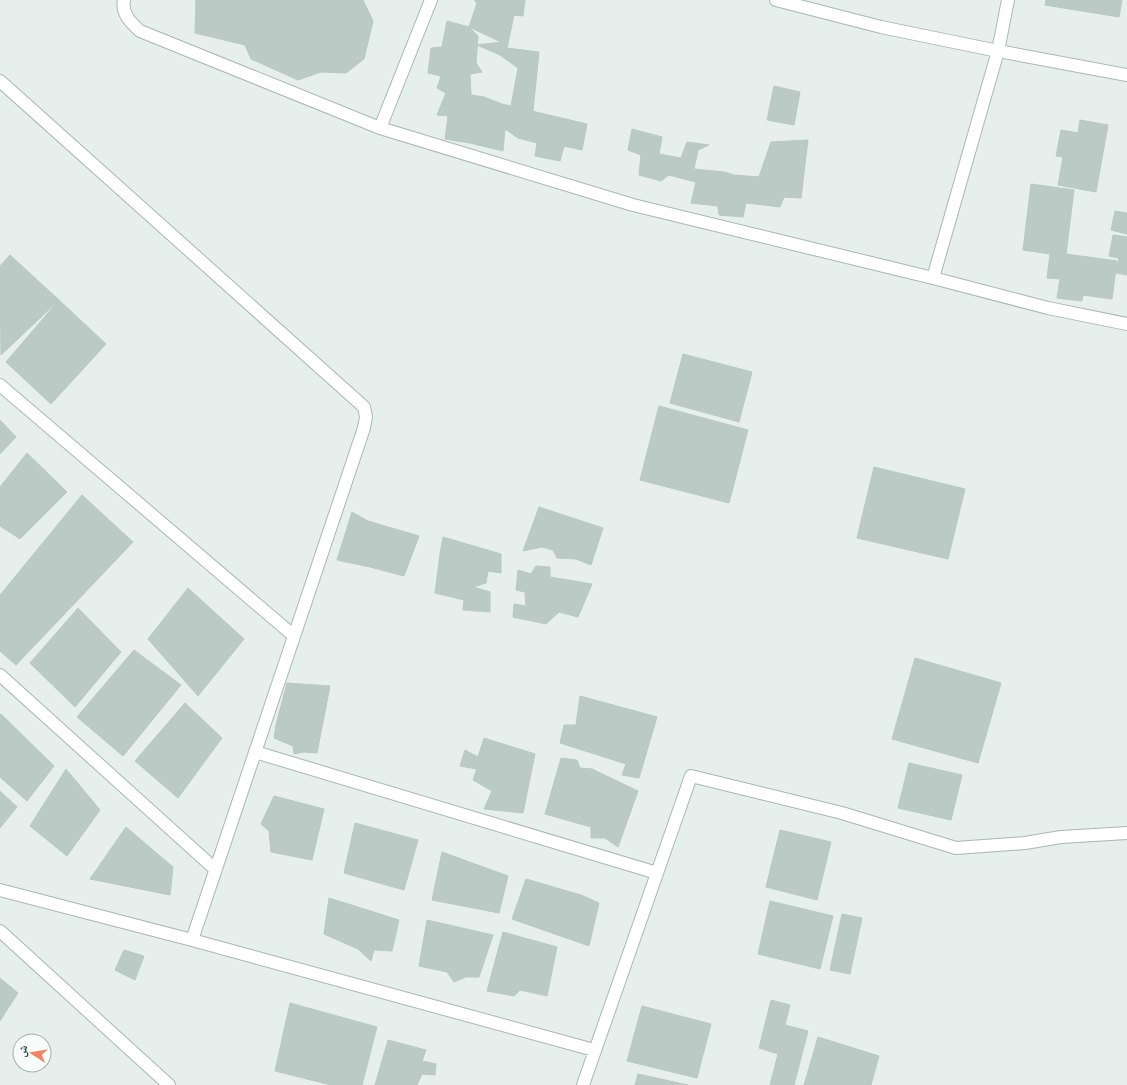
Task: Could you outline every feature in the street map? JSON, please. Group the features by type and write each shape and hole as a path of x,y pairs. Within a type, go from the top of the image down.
{"street":[{"path":"124,0 123,4 128,21 140,31 380,128 633,205 933,278 1048,308 1127,324"},
{"path":"380,128 431,0"},
{"path":"776,0 881,27 1127,75"},
{"path":"933,278 998,51 1008,0"},
{"path":"0,81 364,407 366,416 364,428 192,940"},
{"path":"0,385 294,636"},
{"path":"0,675 215,868"},
{"path":"254,752 657,873"},
{"path":"583,1085 691,776 842,813 956,848 1025,843 1061,837 1127,833"},
{"path":"0,890 192,940 594,1050"},
{"path":"0,931 169,1085"}],"building":[{"path":"196,0 363,0 373,21 364,59 346,73 321,72 298,80 251,59 245,45 195,33"},
{"path":"474,0 525,0 523,16 514,15 507,48 539,52 533,111 511,106 518,68 500,55 477,45 501,42 469,27 477,3"},
{"path":"1046,0 1122,0 1119,17 1045,5"},
{"path":"447,21 469,27 478,36 476,63 482,72 470,74 471,95 484,97 502,104 587,124 582,150 564,146 560,161 535,156 537,143 518,138 505,129 503,151 445,139 448,116 437,115 446,93 437,88 441,76 428,73 431,48 442,47"},
{"path":"774,86 800,92 794,125 767,120"},
{"path":"1080,120 1108,125 1096,192 1058,185 1063,157 1056,156 1061,130 1078,133"},
{"path":"632,129 662,137 659,154 681,158 687,142 709,145 698,150 694,169 759,177 771,142 808,140 801,198 784,197 780,207 746,203 743,217 719,215 718,206 691,203 696,182 669,175 661,181 639,175 641,155 628,150"},
{"path":"1031,184 1074,190 1066,254 1117,261 1112,299 1083,295 1082,301 1057,298 1060,279 1047,278 1050,254 1023,250"},
{"path":"1115,211 1127,213 1127,234 1111,230"},
{"path":"1113,235 1127,237 1127,275 1116,273 1119,258 1109,256"},
{"path":"10,255 59,300 1,355 0,266"},
{"path":"59,300 106,344 51,404 6,362"},
{"path":"683,354 752,372 739,422 670,403"},
{"path":"659,406 748,430 729,503 640,480"},
{"path":"0,420 16,437 0,454"},
{"path":"27,453 67,492 20,539 0,526 0,487"},
{"path":"874,467 965,489 948,559 857,538"},
{"path":"82,495 133,542 16,665 0,651 0,595"},
{"path":"539,507 603,528 591,565 576,559 557,558 553,550 542,547 523,551"},
{"path":"352,512 368,521 419,536 404,576 337,560"},
{"path":"443,537 501,554 501,573 488,571 486,583 473,587 490,592 490,612 463,610 464,600 435,593"},
{"path":"536,566 550,567 550,577 592,584 578,617 559,612 546,624 513,617 514,604 526,606 525,592 516,590 518,570 531,574"},
{"path":"188,588 244,639 198,696 148,639"},
{"path":"78,608 121,652 75,707 30,663"},
{"path":"134,650 181,685 123,756 77,717"},
{"path":"915,658 1001,683 978,763 892,739"},
{"path":"287,683 330,686 317,753 304,752 294,754 293,746 274,738"},
{"path":"580,696 657,717 639,778 622,775 626,764 560,743 564,725 576,725"},
{"path":"185,703 222,738 178,798 135,761"},
{"path":"1,714 54,766 27,801 0,777"},
{"path":"484,738 535,754 523,813 484,809 492,791 473,780 477,769 460,766 465,750 478,757"},
{"path":"561,758 577,760 580,768 592,769 638,791 618,847 605,838 591,838 591,827 545,814"},
{"path":"909,763 962,775 951,820 898,808"},
{"path":"66,769 100,810 67,856 30,826"},
{"path":"0,791 17,807 0,828"},
{"path":"274,796 324,809 312,860 271,852 269,831 261,824"},
{"path":"355,823 418,840 404,890 344,873"},
{"path":"126,827 173,867 170,895 90,879"},
{"path":"780,830 831,842 817,900 766,887"},
{"path":"442,852 508,876 499,913 432,900"},
{"path":"526,879 581,895 599,903 589,946 512,919"},
{"path":"329,898 399,920 392,951 374,950 371,961 358,949 324,934"},
{"path":"770,901 833,916 820,969 758,954"},
{"path":"842,914 862,918 850,974 830,970"},
{"path":"427,920 493,935 479,977 466,977 454,982 447,972 419,966"},
{"path":"503,932 557,947 547,996 520,990 514,996 487,991"},
{"path":"124,950 144,956 135,980 115,970"},
{"path":"0,978 18,993 0,1021"},
{"path":"771,1000 790,1005 785,1025 808,1031 794,1085 770,1085 778,1054 759,1048"},
{"path":"290,1003 377,1027 362,1085 331,1085 275,1071"},
{"path":"642,1006 711,1024 697,1078 627,1061"},
{"path":"818,1037 879,1056 871,1085 804,1085"},
{"path":"388,1040 426,1050 422,1061 436,1064 435,1075 422,1074 417,1085 375,1085"},
{"path":"638,1074 688,1085 635,1085"}]}
